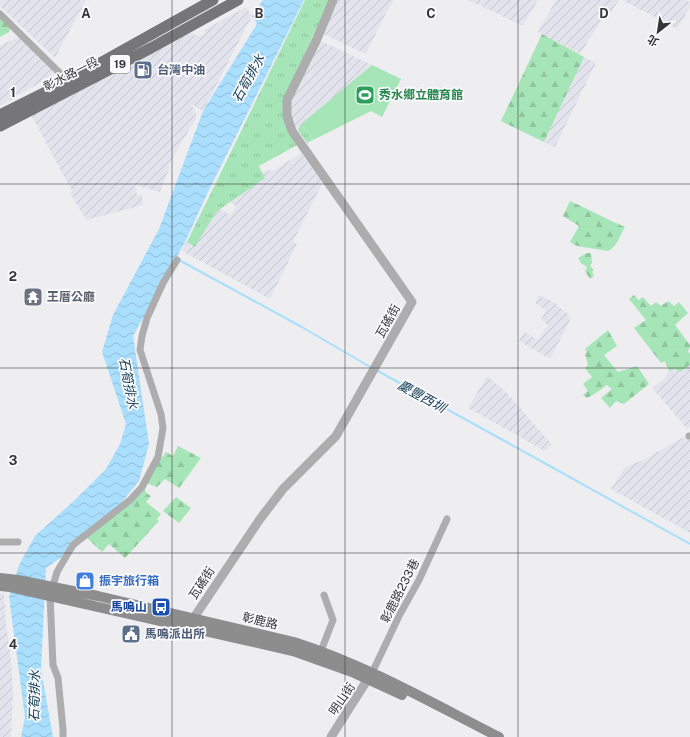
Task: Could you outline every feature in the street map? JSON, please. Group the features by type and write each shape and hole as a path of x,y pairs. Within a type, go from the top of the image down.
{"main road":[{"name":"彰水路一段","path":"0,126 213,0"},
{"name":"彰水路一段","path":"0,115 70,85 238,0"},
{"name":"彰鹿路","path":"0,578 18,584 173,623 321,651 410,699 486,737"},
{"name":"彰鹿路","path":"0,586 10,587 18,584"},
{"name":"彰鹿路","path":"49,591 98,596 294,646 352,672 370,677 499,737"}],"street":[{"name":"瓦磘街","path":"173,623 193,619 260,519 283,489 336,436 412,302 292,131 287,116 287,100 317,39 332,0"},
{"path":"0,14 70,85"},
{"path":"62,737 63,729 58,678 53,665 49,591 56,572 73,545 138,492 152,471 158,457 163,428 161,414 140,350 147,318 163,283 177,260"},
{"name":"彰鹿路233巷","path":"370,677 400,614 419,580 447,519"},
{"path":"0,542 18,542"},
{"path":"321,651 333,620 324,594"},
{"name":"明山街","path":"331,737 370,677"}],"shaded area":[{"path":"0,0 86,0 55,58 0,6"},
{"path":"337,0 394,0 366,54 321,33"},
{"path":"468,0 538,0 523,26"},
{"path":"556,0 619,0 611,12 608,10 580,54 538,32"},
{"path":"622,0 685,0 690,2 690,7 677,29"},
{"path":"246,7 252,16 203,111 193,105 192,106 196,112 196,118 168,166 170,167 160,192 135,185 137,195 142,195 143,205 86,220 70,193 72,191 30,113 188,31 197,36 205,34 204,30"},
{"path":"21,35 58,72 0,106 0,46"},
{"path":"317,39 372,65 301,124 298,130 294,125 287,106"},
{"path":"584,57 596,63 555,147 544,142"},
{"path":"301,153 323,182 293,242 297,244 270,299 182,251 206,203 231,215 236,206 230,202 235,193 264,171 275,170"},
{"path":"539,295 553,302 568,314 570,319 550,359 519,341 524,332 538,340 548,325 541,320 546,310 535,303"},
{"path":"690,365 690,427 687,429 652,388 664,379 669,371 675,369 680,372"},
{"path":"487,376 506,392 552,445 545,451 468,408"},
{"path":"686,436 690,438 690,533 611,489 625,467 643,460"},
{"path":"0,593 4,593 6,625 11,658 13,693 11,737 0,737"}],"green space":[{"path":"305,0 330,0 285,96 297,145 259,166 265,178 216,212 195,247 187,242"},
{"path":"0,16 11,26 9,32 0,37"},
{"path":"542,34 584,57 544,142 501,121"},
{"name":"秀水鄉立體育館","path":"372,65 401,79 382,117 371,111 313,140 301,124"},
{"path":"301,124 313,140 307,143 298,130"},
{"path":"570,201 625,227 616,244 611,249 608,251 577,246 570,242 579,226 563,216"},
{"path":"587,253 591,253 592,263 590,266 594,270 592,272 594,276 590,279 585,271 587,267 581,263 578,258"},
{"path":"634,295 639,300 643,297 651,306 656,302 661,306 668,301 674,306 679,302 688,313 675,325 690,345 688,351 690,354 690,365 680,372 675,369 669,371 665,361 661,363 634,328 646,320 629,299"},
{"path":"608,330 617,346 604,355 618,372 637,366 649,384 624,404 616,401 610,408 601,398 612,389 607,385 587,398 583,395 588,391 583,384 592,377 585,368 588,365 585,354 587,352 585,349"},
{"path":"178,446 201,458 179,488 165,479 157,487 146,483 166,452 173,456"},
{"path":"144,485 146,493 151,496 146,502 161,514 157,519 159,521 125,558 109,544 102,552 85,536"},
{"path":"176,497 191,508 179,523 163,511"}],"water":[{"name":"石筍排水","path":"263,0 304,0 207,194 185,242 133,336 149,444 139,481 111,515 63,556 46,568 41,670 53,737 21,737 25,717 9,597 19,565 35,536 106,469 120,444 126,424 102,352 113,315 159,229 203,111 257,24 252,16"}],"waterway":[{"name":"慶豐西圳","path":"179,260 300,326 372,368"},
{"name":"慶豐西圳","path":"376,370 690,544"}],"place":[{"name":"台灣中油","path":"143,70"},
{"name":"秀水鄉立體育館","path":"365,95"},
{"name":"王厝公廳","path":"33,297"},
{"name":"振宇旅行箱","path":"85,581"},
{"name":"馬鳴山","path":"161,607"},
{"name":"馬鳴派出所","path":"131,634"}]}
